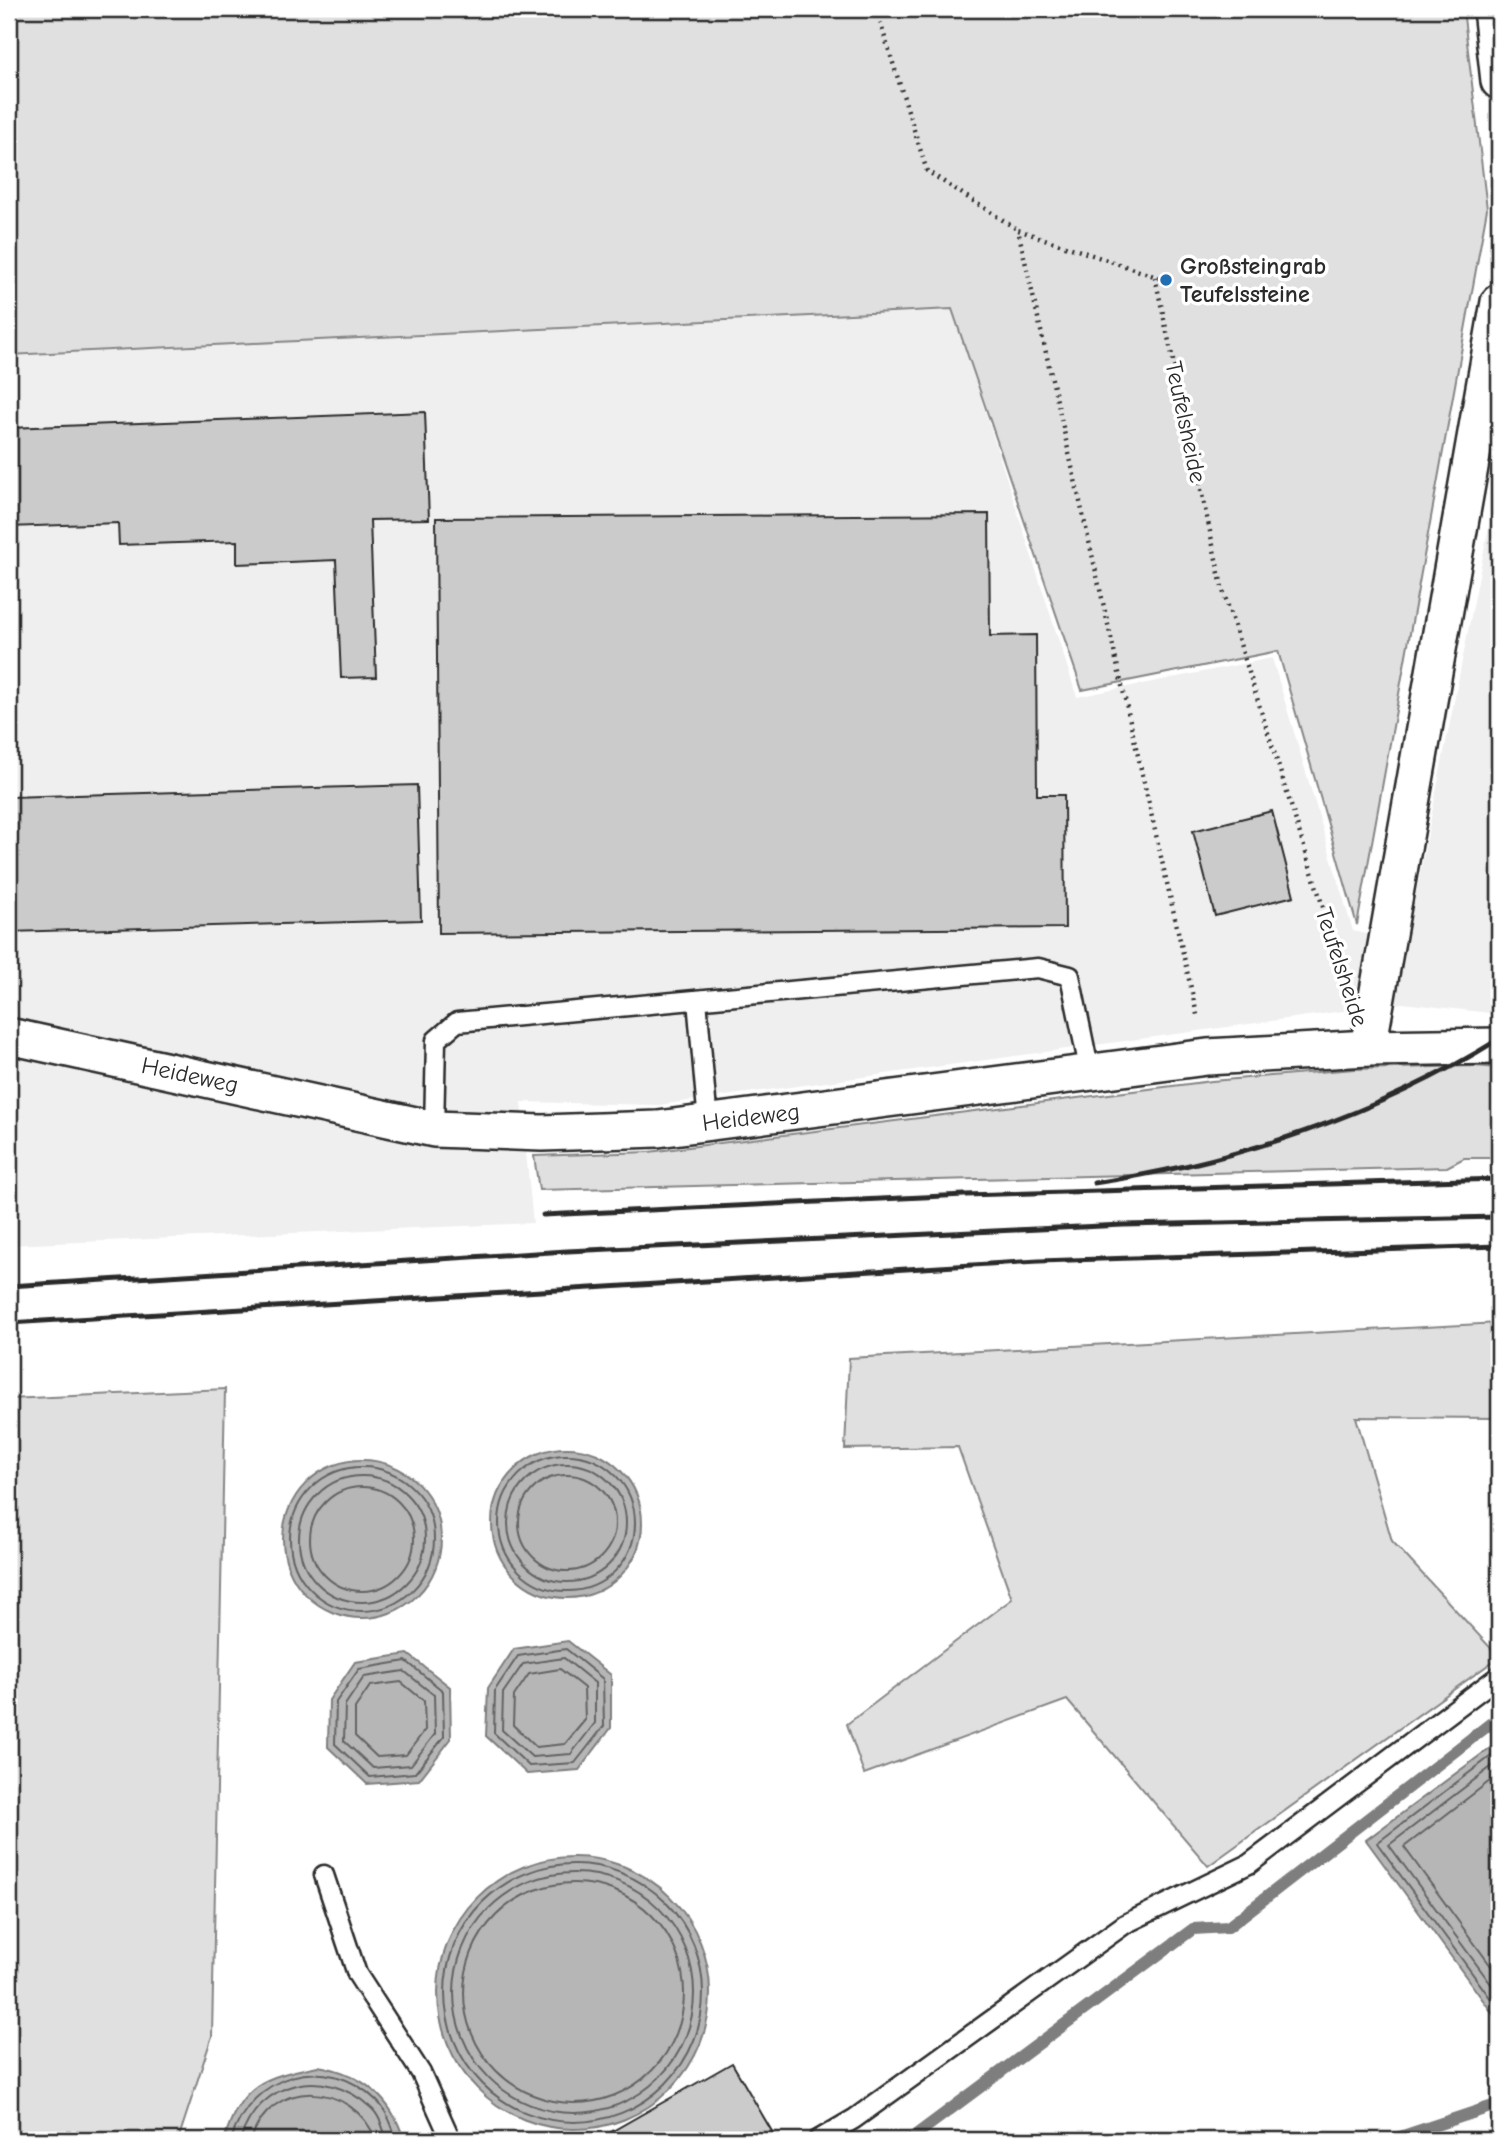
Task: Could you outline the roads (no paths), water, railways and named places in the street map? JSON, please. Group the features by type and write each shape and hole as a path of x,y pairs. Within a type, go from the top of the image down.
{"street":[{"path":"1491,9 1499,81"},
{"name":"Teufelsheide","path":"1368,1048 1499,302"},
{"name":"Heideweg","path":"9,1036 434,1129 542,1133 658,1129 1207,1057 1368,1048 1499,1046"}],"lane":[{"path":"434,1129 436,1040 457,1022 1038,968 1070,976 1090,1073"},
{"path":"697,1000 708,1123"},
{"path":"817,2140 853,2119 1125,1924 1249,1864 1499,1676"},
{"path":"324,1875 357,1974 421,2073 451,2140"}],"water":[{"path":"567,1448 596,1454 620,1470 636,1494 642,1523 636,1552 620,1576 596,1592 567,1598 538,1592 514,1576 498,1552 492,1523 498,1494 514,1470 538,1454"},
{"path":"362,1460 392,1466 418,1483 435,1509 441,1539 435,1569 418,1595 392,1612 362,1618 332,1612 306,1595 289,1569 283,1539 289,1509 306,1483 332,1466"},
{"path":"568,1641 611,1675 611,1728 579,1770 527,1774 486,1736 488,1688 514,1649"},
{"path":"408,1654 450,1687 451,1739 419,1780 367,1784 328,1747 329,1700 355,1662"},
{"path":"1499,1743 1499,2022 1366,1840"},
{"path":"561,1857 587,1857 626,1867 650,1880 670,1897 687,1917 700,1941 708,1966 708,2020 700,2045 687,2069 670,2089 650,2106 626,2119 601,2127 561,2129 534,2123 510,2113 488,2098 469,2079 454,2057 444,2033 438,2006 438,1980 444,1953 454,1929 469,1907 488,1888 510,1873 534,1863"},
{"path":"318,2066 348,2075 373,2090 392,2112 404,2140 224,2140 238,2106 257,2086 283,2074"}],"waterway":[{"path":"909,2140 1193,1929 1228,1927 1499,1717"},
{"path":"1391,2140 1499,2104"}],"railway":[{"path":"1094,1183 1199,1163 1304,1132 1405,1090 1499,1039"},
{"path":"543,1215 965,1195 1499,1179"},
{"path":"9,1286 567,1251 1123,1225 1499,1217"},
{"path":"9,1323 1039,1261 1499,1246"}],"place":[{"name":"Großsteingrab Teufelssteine","path":"1166,280"}]}
